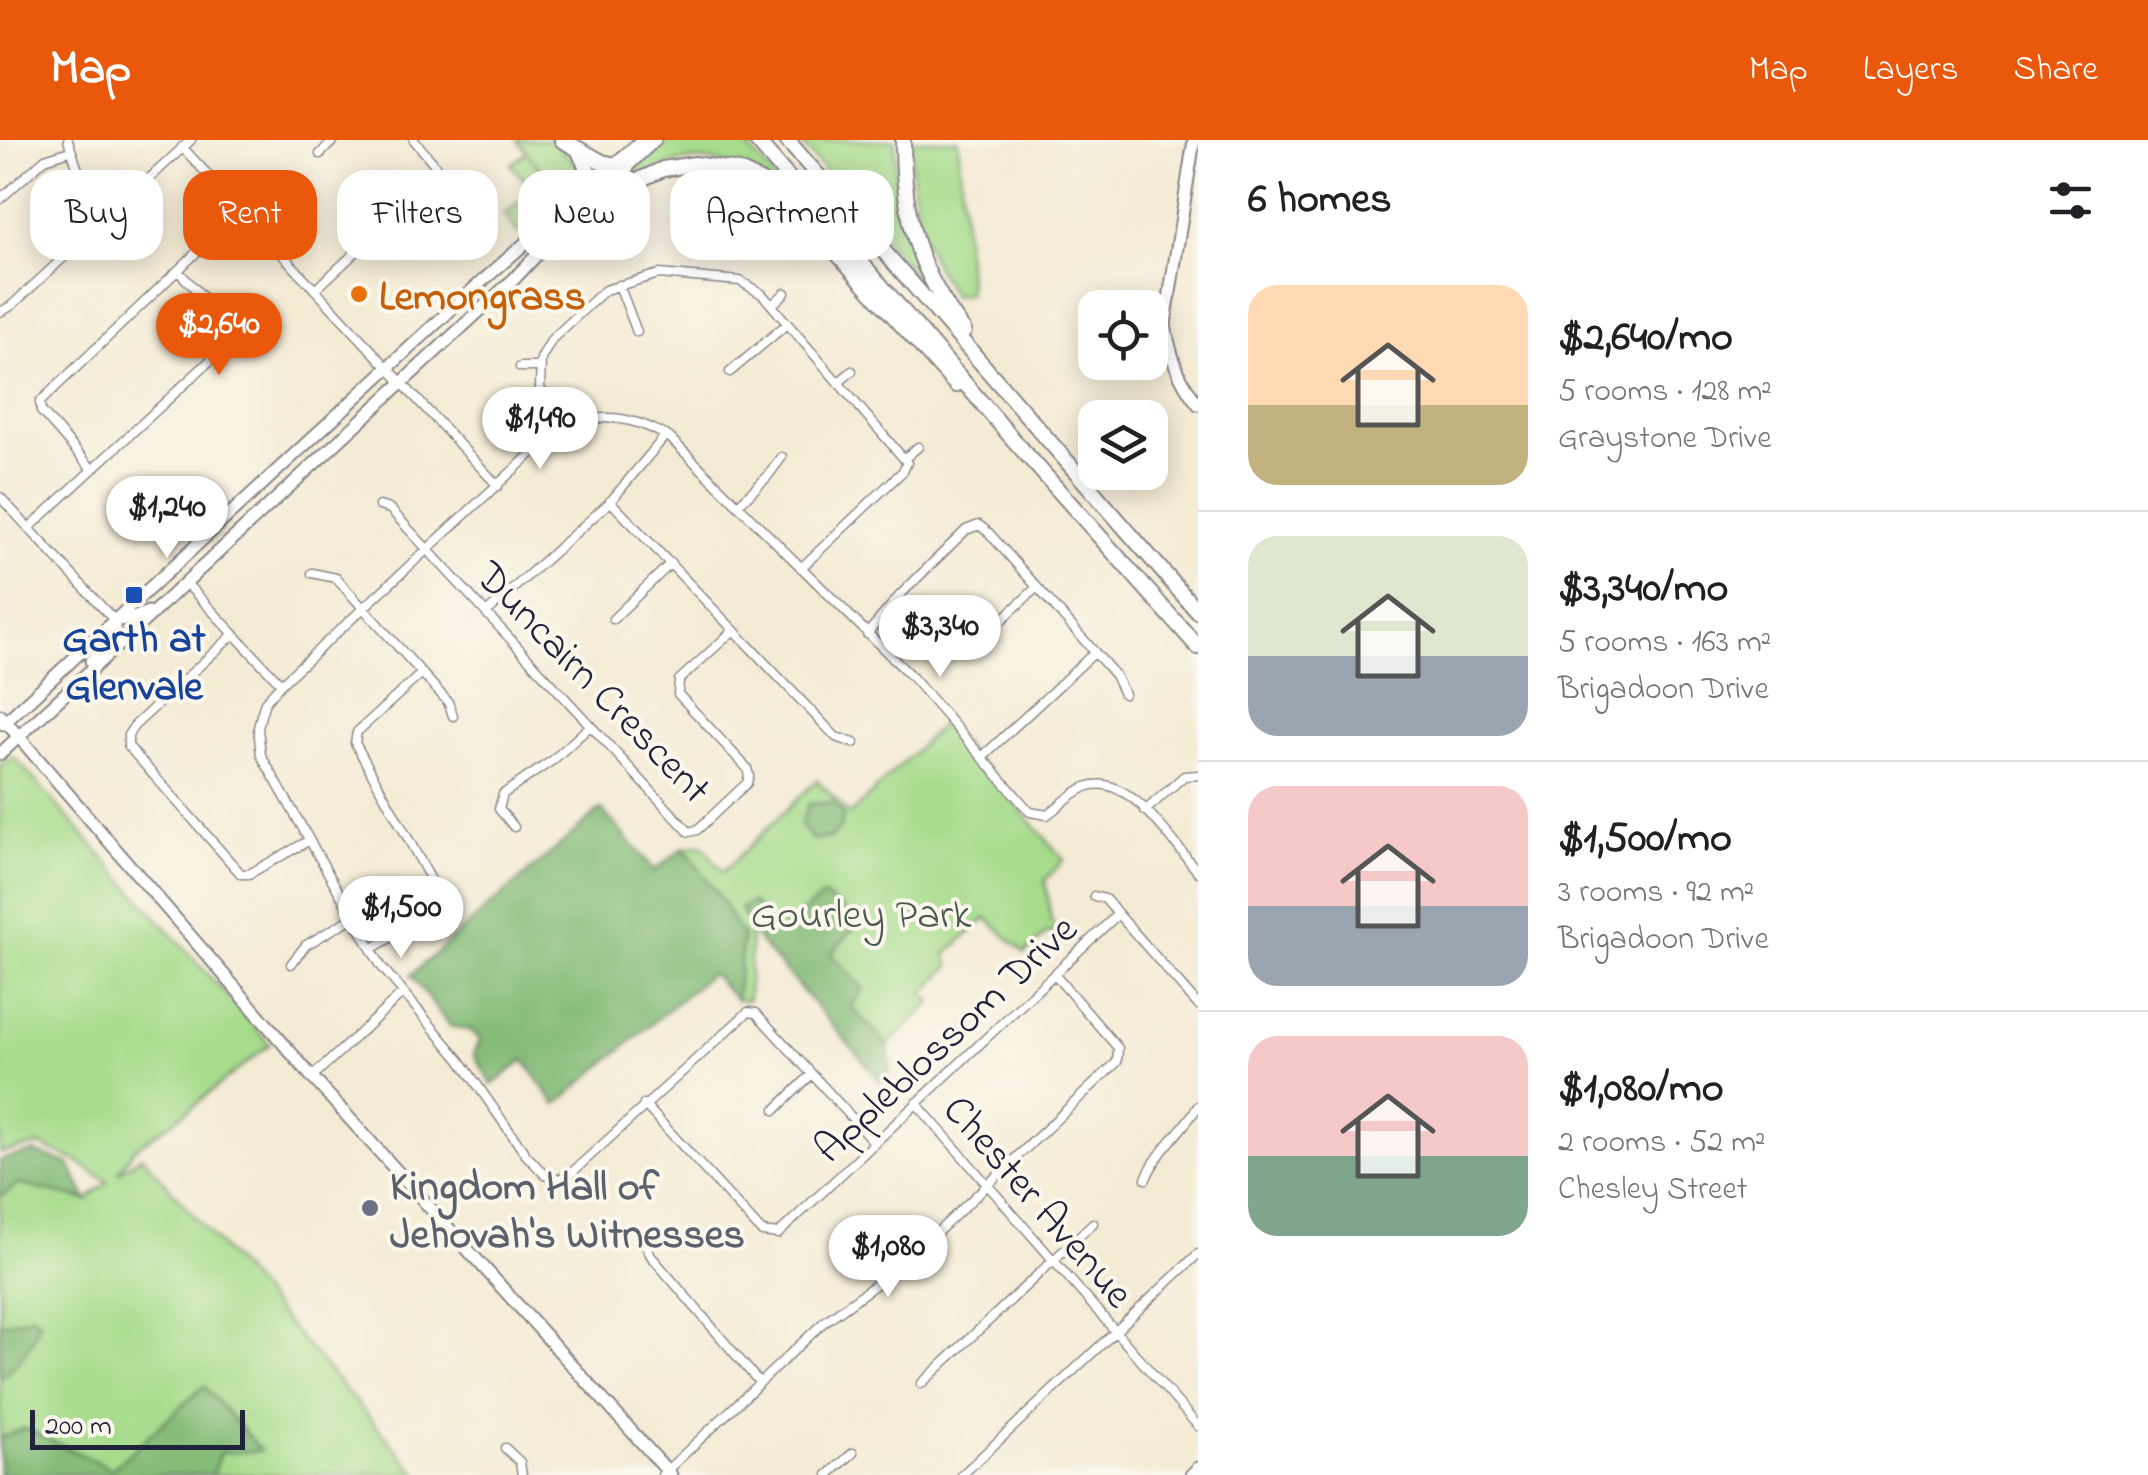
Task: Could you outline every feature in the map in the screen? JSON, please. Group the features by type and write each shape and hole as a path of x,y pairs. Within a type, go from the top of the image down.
{"highway":[{"path":"562,140 579,151 620,166"},
{"path":"756,140 1198,647"},
{"path":"787,140 1198,612"},
{"path":"903,140 904,187 915,244 942,302 985,358 987,370"},
{"path":"579,151 588,170"},
{"path":"650,176 679,165 717,166 760,181 808,221 987,419 1011,437"}],"main road":[{"path":"616,170 642,140"},
{"path":"615,170 655,140"},
{"path":"1194,140 1190,201 1165,324 1179,376 1198,404"},
{"path":"518,250 2,721 666,1474"},
{"path":"0,754 532,260"},
{"path":"460,329 472,308 470,292"},
{"path":"185,582 184,575 197,546"},
{"path":"147,590 185,582"},
{"path":"114,620 131,619 164,602"},
{"path":"59,700 114,635 114,620"},
{"path":"1190,1475 1198,1468"}],"street":[{"path":"68,140 77,170"},
{"path":"159,170 191,140"},
{"path":"320,154 334,140"},
{"path":"315,290 430,184 435,165 414,140"},
{"path":"182,148 203,170"},
{"path":"0,199 45,159 70,151"},
{"path":"0,312 62,260"},
{"path":"92,469 40,411 40,402 190,260"},
{"path":"288,260 498,486"},
{"path":"29,528 228,344 234,334 178,271"},
{"path":"563,429 540,388 544,349 596,297 619,285 659,274 752,286 772,304 907,464 801,568"},
{"path":"619,285 638,332"},
{"path":"772,304 785,294"},
{"path":"730,372 787,324"},
{"path":"520,367 540,366"},
{"path":"838,383 852,371"},
{"path":"875,1143 756,1013 745,1013 568,1176 557,1179 544,1175 526,1156 460,1060 403,993 352,918 274,781 258,742 265,702 546,440 598,416 614,417 644,424 666,435 912,677 1036,815 1049,814 1084,788 1104,784 1124,791 1198,872"},
{"path":"486,614 610,501 666,435"},
{"path":"904,460 918,447"},
{"path":"738,505 768,477 782,457"},
{"path":"0,497 114,620"},
{"path":"610,501 836,736 854,743"},
{"name":"Duncairn Crescent","path":"379,506 390,508 689,832 697,830 750,776 747,768 678,694 679,680 734,630"},
{"path":"867,634 900,594 974,525 990,533 1118,679 1124,694"},
{"path":"613,618 671,563"},
{"path":"312,572 336,578 448,702 453,716"},
{"path":"185,582 281,684"},
{"path":"990,630 1036,588"},
{"path":"234,634 134,726 128,735 128,746 241,874 250,874 308,840"},
{"path":"982,757 1094,653"},
{"path":"371,950 409,927 438,899 355,744 357,732 422,673"},
{"path":"514,827 499,809 502,794 552,760 589,727"},
{"path":"1144,811 1184,776 1198,776"},
{"path":"1094,896 1106,899 1198,1006"},
{"name":"Appleblossom Drive","path":"644,1104 762,1232 771,1235 782,1231 1118,914"},
{"path":"291,964 306,944 352,918"},
{"path":"666,1474 828,1320 900,1268 1120,1058 1118,1048 1054,974"},
{"path":"312,1077 403,993"},
{"path":"775,1110 812,1074"},
{"name":"Chester Avenue","path":"916,1104 1198,1426"},
{"path":"1146,1179 1152,1163 1195,1118 1198,1106"},
{"path":"921,1384 1093,1223"},
{"path":"640,1235 650,1256 760,1382"},
{"path":"962,1475 1198,1254"},
{"path":"505,1448 520,1462 522,1475"},
{"path":"828,1475 852,1453"}],"green space":[{"path":"517,140 551,140 582,170 542,170 528,154 540,170 518,173 511,164 527,152"},
{"path":"668,140 741,140 768,170 738,170 707,160 690,160 650,172 633,170"},
{"path":"798,140 895,140 896,180 926,287 894,250 894,170 824,170"},
{"path":"911,140 958,140 969,293 953,296 924,239 915,203"},
{"path":"518,203 518,233 504,214"},
{"name":"Gourley Park","path":"944,722 1064,860 1045,880 1051,921 1062,935 1048,932 1025,953 986,918 946,954 950,966 924,993 932,1002 888,1045 890,1070 881,1081 754,933 748,1000 736,1000 743,937 684,848 702,845 723,872 817,780 850,815"},
{"path":"14,757 270,1044 134,1149 118,1173 142,1156 419,1475 0,1475 0,1197 19,1184 87,1200 108,1182 73,1159 39,1145 0,1153 0,765"},
{"path":"833,802 844,815 841,827 831,838 813,840 800,825 809,804"},
{"path":"601,809 655,870 684,848 719,896 743,937 736,1000 711,973 556,1105 524,1060 492,1085 474,1054 480,1040 472,1031 449,1026 411,975"},
{"path":"823,896 844,909 854,928 831,954 864,989 851,1007 888,1045 890,1070 881,1081 760,942 740,909 752,902 779,932"},
{"path":"34,1152 69,1164 87,1200 19,1184 0,1197 0,1160"},
{"path":"30,1316 39,1320 34,1337 20,1359 0,1378 0,1324"},
{"path":"204,1386 261,1451 220,1453 212,1475 0,1475 0,1438 25,1428 112,1469"}],"place":[{"name":"Lemongrass","path":"359,294"},
{"name":"Garth at Glenvale","path":"134,595"},
{"name":"Kingdom Hall of Jehovah's Witnesses","path":"370,1208"}]}
